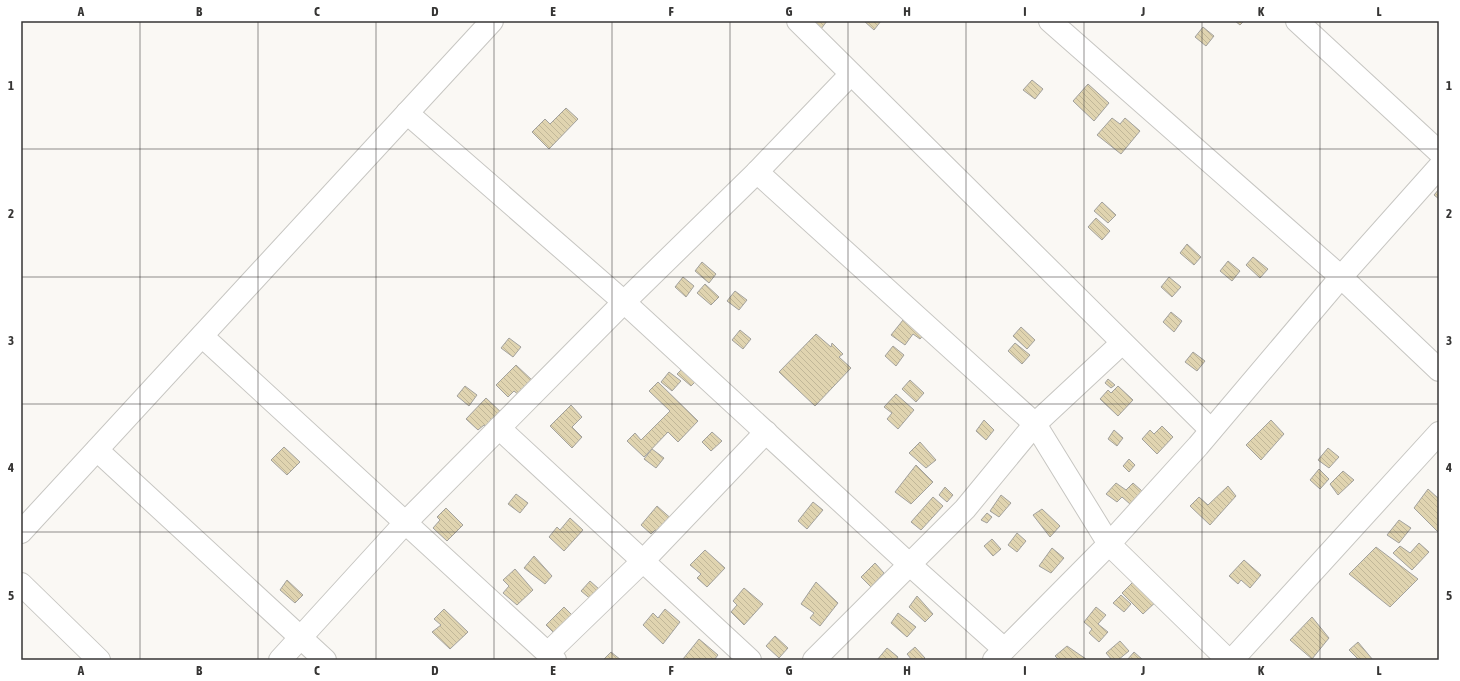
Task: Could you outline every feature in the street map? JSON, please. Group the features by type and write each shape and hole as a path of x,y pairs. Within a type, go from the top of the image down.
{"street":[{"path":"21,532 492,21"},
{"path":"798,21 1211,430"},
{"path":"1050,21 1341,277 1439,370"},
{"path":"1297,21 1439,152"},
{"path":"280,660 405,523 624,302 756,172 851,74"},
{"path":"407,113 624,302 766,432 909,564 999,655 1109,544 1211,430 1341,277 1439,167"},
{"path":"756,172 1035,424 1109,544 1228,660"},
{"path":"202,336 551,657 766,432"},
{"path":"814,660 965,509 1035,424 1122,343"},
{"path":"499,428 750,660"},
{"path":"1232,660 1439,433"},
{"path":"97,450 326,660"},
{"path":"21,584 99,660"}],"building":[{"path":"812,21 827,21 821,29"},
{"path":"864,21 881,21 874,30"},
{"path":"1235,21 1244,21 1240,25"},
{"path":"1203,27 1214,36 1206,46 1195,37"},
{"path":"1032,80 1043,89 1035,99 1023,90"},
{"path":"1088,84 1109,103 1094,121 1073,101"},
{"path":"566,108 578,119 549,149 532,132 545,119 550,124"},
{"path":"1112,118 1120,124 1125,118 1140,131 1121,154 1097,135"},
{"path":"1439,189 1439,199 1434,195"},
{"path":"1102,202 1116,215 1108,223 1094,211"},
{"path":"1096,218 1110,231 1102,240 1088,227"},
{"path":"1187,244 1201,257 1194,265 1180,253"},
{"path":"1253,257 1268,269 1260,278 1246,265"},
{"path":"1228,261 1240,271 1232,281 1220,271"},
{"path":"702,262 716,274 709,283 695,271"},
{"path":"683,277 694,286 686,297 675,287"},
{"path":"1169,277 1181,287 1172,297 1161,287"},
{"path":"705,284 719,297 711,305 697,293"},
{"path":"735,291 747,300 739,310 727,301"},
{"path":"1171,312 1182,321 1174,332 1163,322"},
{"path":"907,315 927,331 920,339 913,334 905,345 891,335"},
{"path":"1021,327 1035,340 1027,349 1013,336"},
{"path":"740,330 751,339 743,349 732,340"},
{"path":"816,334 831,347 832,343 843,354 839,357 851,368 815,406 779,372"},
{"path":"509,338 521,347 513,357 501,348"},
{"path":"1015,343 1030,355 1022,364 1008,351"},
{"path":"893,346 904,355 896,366 885,356"},
{"path":"1193,352 1205,361 1197,371 1185,362"},
{"path":"516,365 534,382 520,396 514,391 508,397 496,385"},
{"path":"685,366 699,378 691,386 677,374"},
{"path":"669,372 681,381 672,391 661,382"},
{"path":"1108,379 1115,385 1111,388 1105,383"},
{"path":"910,380 924,393 916,402 902,389"},
{"path":"658,382 698,421 678,442 668,432 644,457 627,441 635,433 641,440 670,411 649,391"},
{"path":"465,386 477,395 469,406 457,396"},
{"path":"1118,386 1133,400 1118,416 1100,399 1108,390 1111,393"},
{"path":"896,394 914,410 898,429 887,419 892,413 884,407"},
{"path":"486,398 504,415 490,430 484,425 478,430 466,419"},
{"path":"571,405 582,417 572,427 582,437 572,448 550,426"},
{"path":"984,420 994,430 986,440 976,431"},
{"path":"1271,420 1284,434 1261,460 1246,445"},
{"path":"1162,426 1173,437 1157,454 1142,439 1150,430 1154,434"},
{"path":"1114,430 1123,438 1117,446 1108,439"},
{"path":"712,432 722,441 711,451 702,442"},
{"path":"920,442 936,460 926,468 909,453"},
{"path":"284,447 300,462 287,475 271,460"},
{"path":"1328,448 1339,457 1329,468 1318,460"},
{"path":"652,449 664,458 656,468 644,459"},
{"path":"1129,459 1135,465 1129,472 1123,466"},
{"path":"916,465 933,482 911,504 895,492"},
{"path":"1319,469 1329,479 1320,489 1310,480"},
{"path":"1343,471 1354,480 1338,495 1330,484"},
{"path":"1116,483 1126,490 1133,483 1142,491 1130,504 1122,497 1117,502 1106,494"},
{"path":"1228,486 1236,496 1210,525 1190,506 1199,497 1208,505"},
{"path":"945,487 953,495 947,502 939,495"},
{"path":"1428,489 1439,499 1439,533 1414,508"},
{"path":"516,494 528,503 520,513 508,504"},
{"path":"1001,495 1011,503 999,517 990,511"},
{"path":"933,497 943,506 921,530 911,522"},
{"path":"813,502 823,510 807,529 798,521"},
{"path":"657,506 675,522 663,537 655,530 651,534 641,525"},
{"path":"446,508 463,525 447,541 433,528 440,520 437,517"},
{"path":"1042,509 1060,526 1050,537 1033,515"},
{"path":"987,513 992,517 987,523 981,520"},
{"path":"570,518 583,530 564,551 549,537 557,527 560,530"},
{"path":"1399,520 1411,528 1399,543 1387,535"},
{"path":"1017,533 1026,541 1017,552 1008,545"},
{"path":"992,539 1001,549 993,556 984,546"},
{"path":"1419,543 1429,552 1412,570 1393,553 1400,546 1410,553"},
{"path":"1376,547 1418,579 1390,607 1349,574"},
{"path":"1052,548 1064,558 1051,573 1039,566"},
{"path":"705,550 725,568 707,587 697,578 701,574 690,565"},
{"path":"534,556 552,576 545,584 524,568"},
{"path":"1244,560 1261,575 1250,588 1241,580 1238,584 1229,576"},
{"path":"875,563 884,573 871,587 861,577"},
{"path":"515,569 533,590 517,605 503,593 509,586 503,580"},
{"path":"1139,576 1161,597 1143,614 1122,593"},
{"path":"287,580 303,595 295,603 280,590"},
{"path":"590,581 599,589 593,601 581,591"},
{"path":"816,582 838,603 820,626 810,618 814,613 801,604"},
{"path":"744,588 763,604 744,625 731,612 737,605 733,601"},
{"path":"1121,595 1131,604 1124,612 1113,603"},
{"path":"917,596 933,614 925,622 909,607"},
{"path":"564,607 583,626 557,636 546,625"},
{"path":"1096,607 1106,615 1098,624 1108,632 1099,642 1089,633 1092,629 1084,622"},
{"path":"444,609 468,632 450,649 432,632 441,625 434,619"},
{"path":"665,609 680,622 663,644 643,625 653,613 658,618"},
{"path":"898,613 916,627 907,637 891,623"},
{"path":"1312,617 1329,638 1312,659 1290,640"},
{"path":"775,636 788,648 779,658 766,646"},
{"path":"699,639 718,655 714,660 684,660 683,659"},
{"path":"1120,641 1129,651 1118,660 1112,660 1106,653"},
{"path":"1358,642 1373,660 1359,660 1349,650"},
{"path":"1067,646 1086,659 1059,660 1055,656"},
{"path":"915,647 925,658 923,660 912,660 907,654"},
{"path":"887,648 898,657 896,660 877,660"},
{"path":"611,652 621,660 603,660"},
{"path":"1134,652 1143,660 1127,660"}]}
